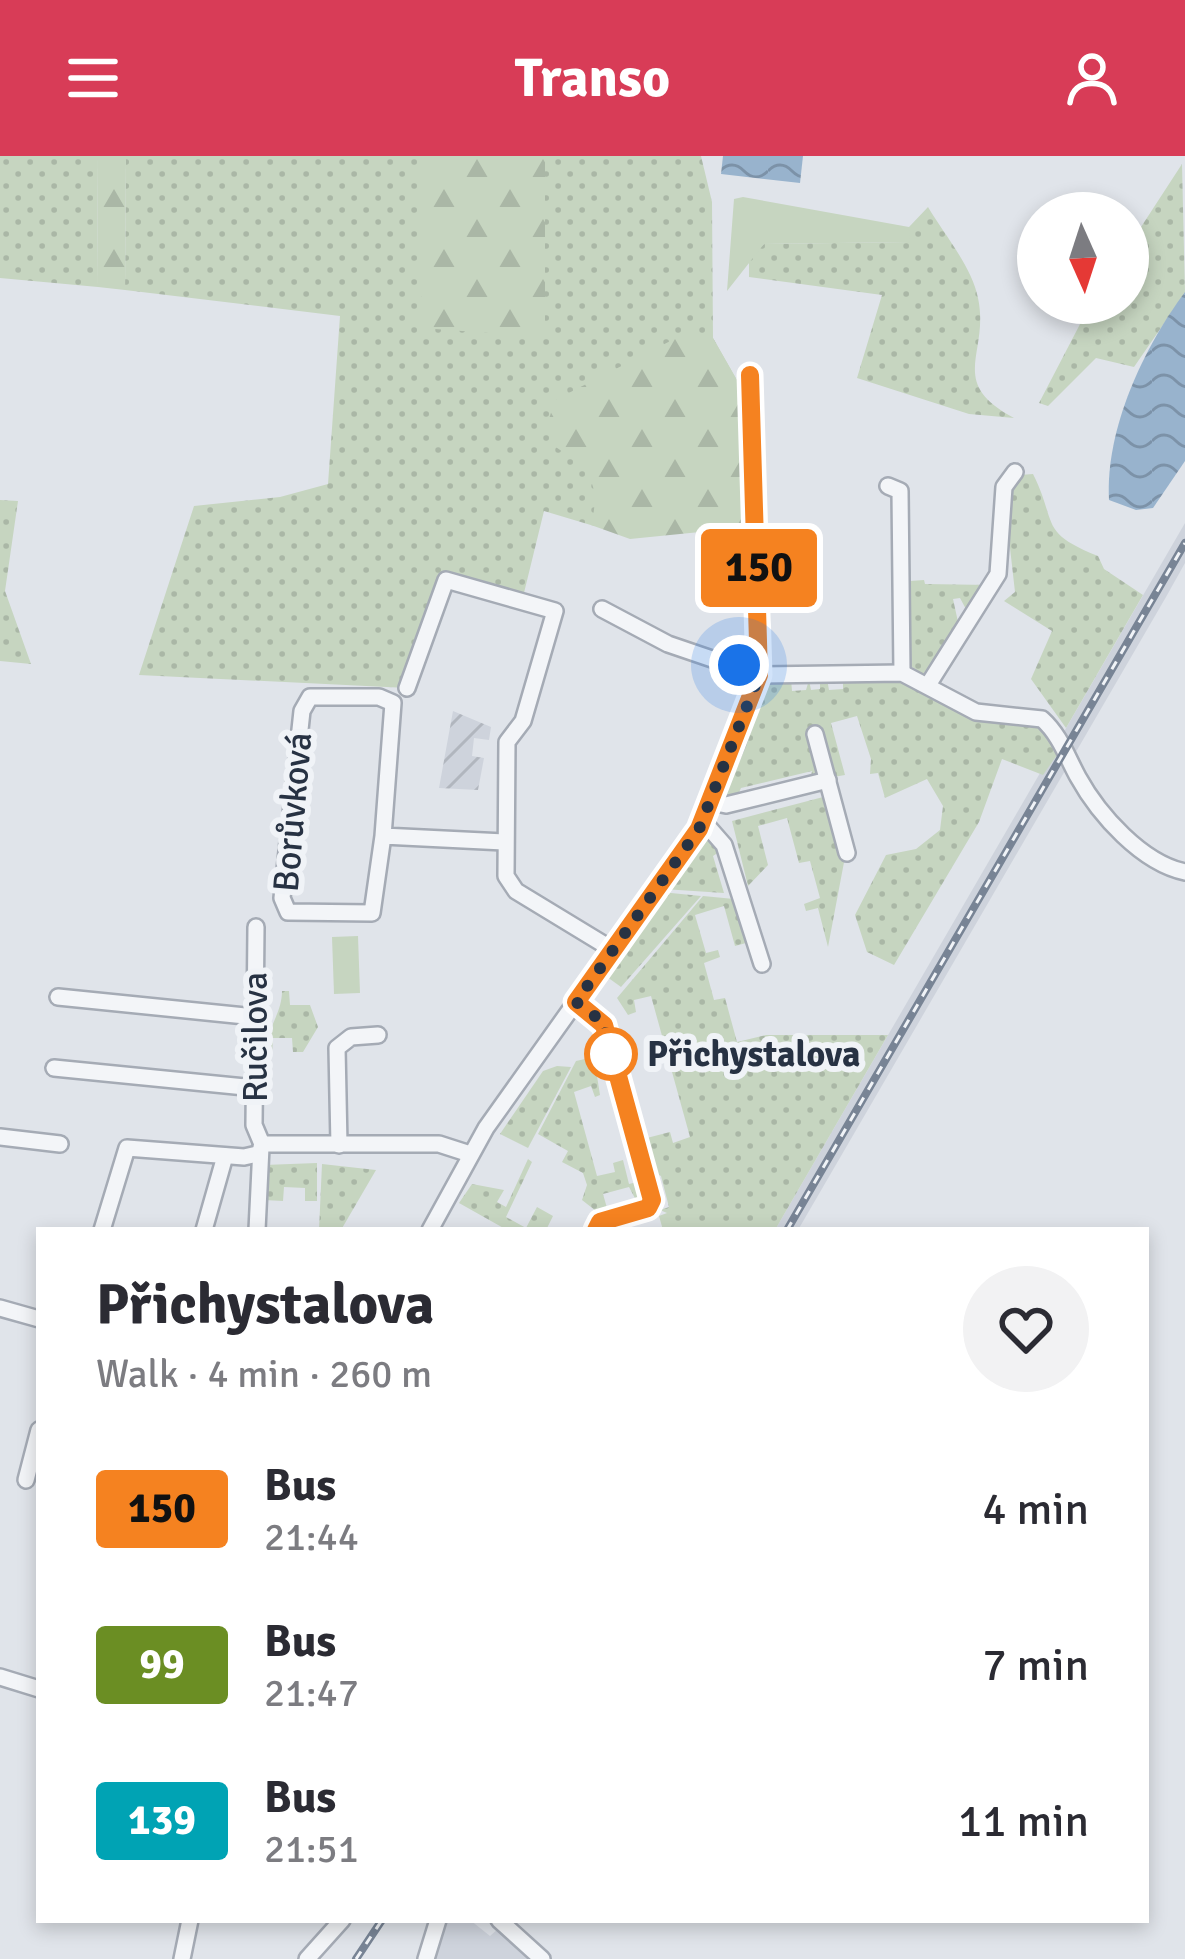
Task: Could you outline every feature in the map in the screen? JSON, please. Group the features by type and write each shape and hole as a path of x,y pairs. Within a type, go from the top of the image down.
{"street":[{"path":"432,1227 470,1154 703,821 759,675 750,375"},
{"path":"928,685 998,574 1004,488 1015,472"},
{"path":"888,486 899,491 902,673"},
{"path":"407,688 446,580 555,611 523,721 507,742 504,842 510,886 613,950"},
{"path":"602,609 668,644 759,675 902,673 976,712 1028,714 1046,722 1085,789 1134,844 1159,864 1185,872"},
{"name":"Borůvková","path":"308,698 382,698 394,705 383,836 372,913 285,910 282,898 308,698"},
{"path":"815,734 847,853"},
{"path":"711,802 726,805 828,780"},
{"path":"703,821 724,845 762,964"},
{"path":"383,836 504,842"},
{"name":"Ručilova","path":"256,927 256,1227"},
{"path":"58,998 255,1017"},
{"path":"576,1002 604,1025 652,1200 648,1208 600,1222 598,1227"},
{"path":"339,1145 338,1048 351,1036 378,1035"},
{"path":"54,1068 255,1088"},
{"path":"0,1137 60,1144"},
{"name":"Ručilova","path":"259,1149 439,1144 470,1154"},
{"path":"104,1227 127,1148 225,1156 259,1149"},
{"path":"205,1227 225,1156"},
{"path":"0,1308 36,1318"},
{"path":"26,1480 36,1442"},
{"path":"0,1677 36,1688"},
{"path":"182,1959 189,1923"},
{"path":"307,1959 339,1923"},
{"path":"425,1959 437,1923"},
{"path":"502,1923 542,1959"}],"shaded area":[{"path":"1185,523 1185,563 1166,597 800,1227 777,1227"},
{"path":"453,711 491,727 489,740 474,738 472,756 484,758 478,790 439,788"},
{"path":"446,1923 474,1923 490,1936 499,1928 531,1959 435,1959"}],"green space":[{"path":"0,156 97,156 98,287 0,278"},
{"path":"97,156 126,156 125,290 98,287"},
{"path":"126,156 701,156 712,202 713,338 746,396 594,526 544,511 522,601 446,580 407,688 139,675 194,506 280,497 328,484 340,316 125,290"},
{"path":"423,156 545,156 545,337 421,328"},
{"path":"1182,164 1185,293 1134,367 1096,358 1048,406 1039,403 1080,324 1149,324 1149,215"},
{"path":"734,199 909,227 910,242 764,244 727,291"},
{"path":"928,207 975,286 980,318 975,366 981,392 1014,418 969,414 857,378 882,295 749,277 749,256 764,244 909,242 909,227"},
{"path":"684,334 713,338 746,396 750,527 630,539 591,525 595,497 589,478 553,445 549,419 555,400"},
{"path":"1033,474 1058,533 1098,556 1104,569 1143,595 1066,728 1031,679 1052,631 1004,601 1015,592 1005,504 1020,475"},
{"path":"0,500 18,501 5,591 31,664 0,661"},
{"path":"924,580 925,584 990,585 967,611 960,598 953,599 960,631 922,675 910,665 910,581"},
{"path":"903,678 970,718 1040,724 1057,755 1043,775 1002,759 979,822 894,965 867,952 855,915 886,855 916,849 940,830 943,806 927,779 885,798 878,773 870,774 871,759 857,716 831,723 845,775 810,781 812,771 741,788 736,799 721,795 744,750 761,682 791,679 792,691 806,690 809,680 811,690 820,689 820,679 827,679 829,690 843,689 843,679"},
{"path":"827,796 845,857 828,947 818,908 806,911 804,904 820,898 810,861 799,863 787,818 758,826 768,865 748,886 732,821"},
{"path":"707,834 722,850 713,856 724,893 663,889"},
{"path":"661,892 701,896 621,987 603,974"},
{"path":"703,896 734,899 746,943 735,946 724,906 695,915 706,953 718,950 720,957 704,963 714,1000 725,998 737,1042 766,1035 888,1035 777,1227 662,1227 659,1216 667,1213 660,1210 669,1207 661,1176 650,1171 643,1139 670,1132 673,1143 690,1137 651,996 634,1000 636,1012 628,1015 617,998"},
{"path":"358,936 360,993 334,994 332,937"},
{"path":"282,991 289,991 290,1005 310,1005 318,1027 303,1052 293,1052 292,1038 273,1038 272,1054 265,1054 279,1008"},
{"path":"594,1057 600,1095 595,1097 591,1086 574,1092 597,1176 615,1172 613,1163 623,1160 629,1184 641,1181 647,1201 637,1202 629,1187 603,1194 607,1208 596,1211 582,1200 587,1185 583,1173 562,1162 568,1151 538,1134 576,1061"},
{"path":"571,1067 528,1148 500,1134 543,1071"},
{"path":"528,1159 532,1162 506,1217 524,1227 502,1227 459,1203 472,1184 504,1190 497,1202 506,1207"},
{"path":"317,1163 317,1201 305,1201 305,1188 284,1187 283,1201 264,1200 264,1165"},
{"path":"322,1164 376,1170 343,1227 319,1227"},
{"path":"537,1207 553,1216 548,1227 527,1227"}],"water":[{"path":"723,156 803,156 800,183 721,174"},
{"path":"1185,292 1185,461 1153,508 1136,510 1109,500 1113,445 1142,363"}],"railway":[{"path":"789,1227 1185,543"},
{"path":"356,1959 380,1923"}],"bus line":[{"name":"150","path":"598,1227 600,1222 648,1208 652,1200 604,1025 576,1002 699,829 759,675 750,375"}],"place":[{"name":"Přichystalova","path":"611,1054"}],"route":[{"path":"611,1054 601,1019 576,1002 703,821 759,675 739,665"}]}
